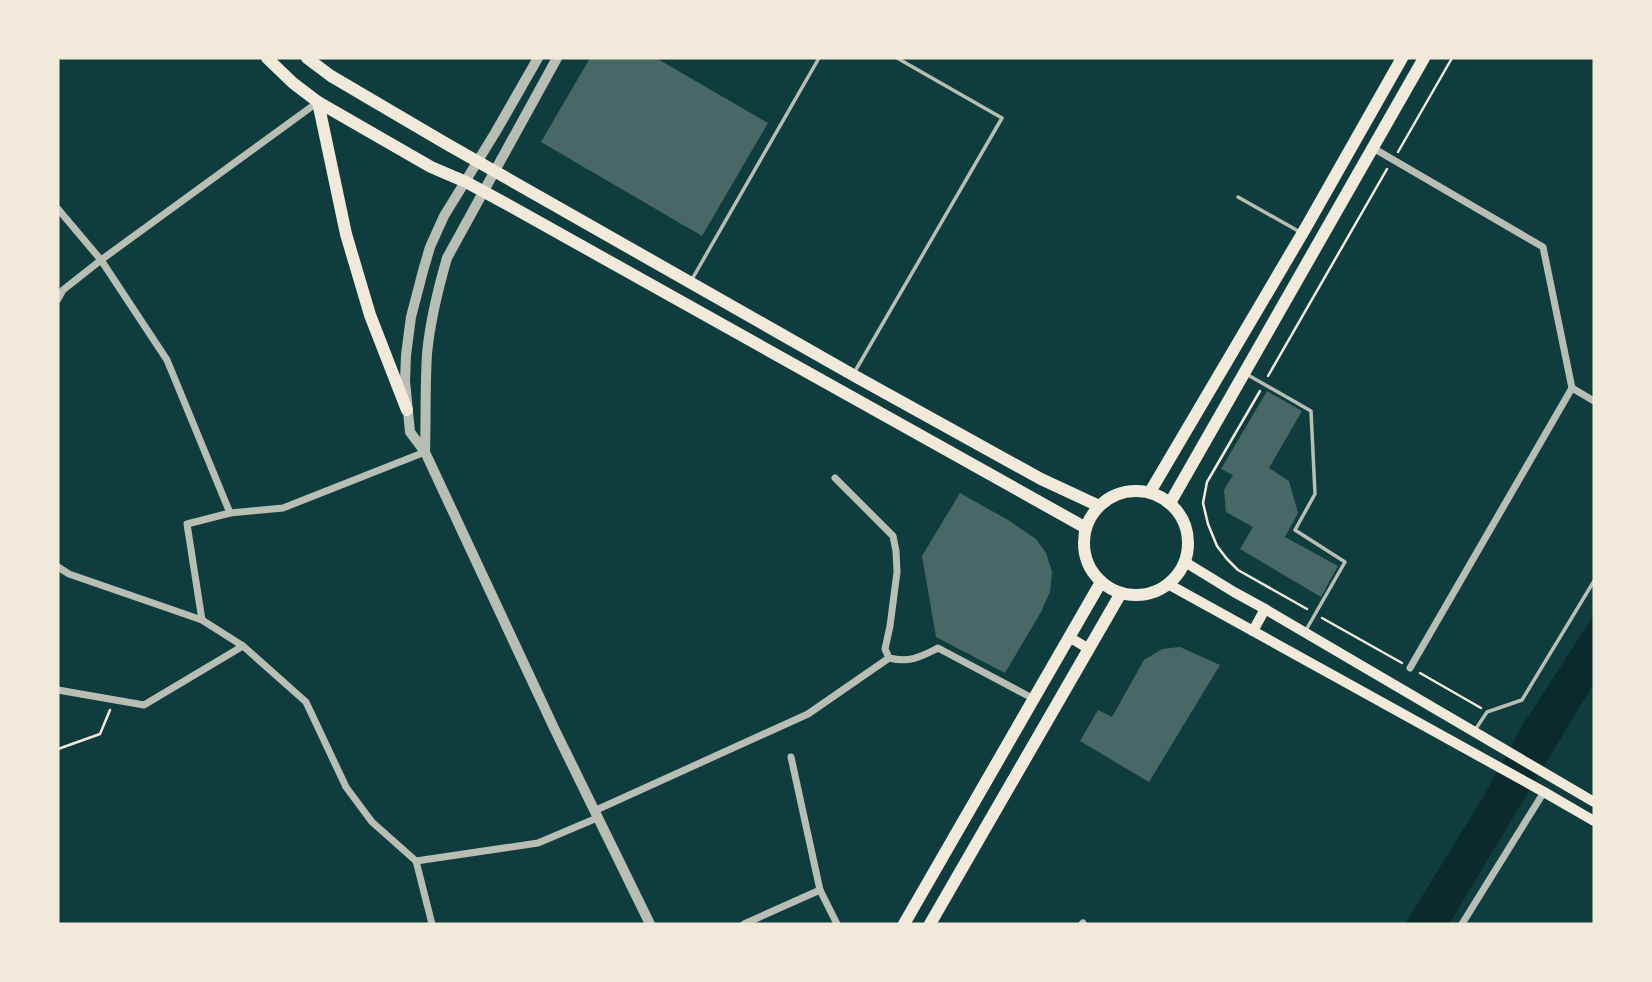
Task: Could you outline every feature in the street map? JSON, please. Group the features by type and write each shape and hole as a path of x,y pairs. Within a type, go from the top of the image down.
{"main road":[{"path":"267,58 318,102 431,167 512,207 1086,528"},
{"path":"307,58 331,76 853,375 1041,480 1099,506"},
{"path":"1150,492 1402,58"},
{"path":"1170,503 1424,58"},
{"path":"318,102 346,234 370,315 407,410"},
{"path":"1197,409 1217,421"},
{"path":"1031,497 1041,480"},
{"path":"1136,490 1150,492 1170,503 1181,515 1187,530 1189,546 1181,571 1168,584 1150,593 1136,595 1110,589 1101,582 1092,571 1084,543 1086,528 1099,506 1122,492 1136,490"},
{"path":"1185,562 1594,802"},
{"path":"904,924 1101,582"},
{"path":"1168,584 1594,821"},
{"path":"930,924 1121,593"},
{"path":"1253,631 1265,608"},
{"path":"1069,637 1089,649"}],"street":[{"path":"538,58 444,216 430,247 411,317 406,355 407,410 410,432 425,452 554,729 650,924"},
{"path":"425,452 427,355 431,321 447,258 557,58"},
{"path":"58,299 64,290 101,260 318,102"},
{"path":"1373,148 1543,247 1572,388 1410,668"},
{"path":"58,209 101,260 167,360 230,513"},
{"path":"1572,388 1594,401"},
{"path":"202,621 187,524 230,513 283,508 425,452"},
{"path":"835,478 893,536 897,572 885,649 889,659"},
{"path":"58,566 69,574 202,621 243,646 306,702 346,787 372,822 416,861 432,924"},
{"path":"58,690 144,705 243,646"},
{"path":"416,861 538,843 808,715 889,659 901,661 938,648 1034,699"},
{"path":"791,757 820,890 837,924"},
{"path":"1462,924 1544,792"},
{"path":"744,924 820,890"}],"lane":[{"path":"691,282 819,58"},
{"path":"853,375 1002,118 897,58"},
{"path":"1238,197 1302,233"},
{"path":"1244,373 1311,411 1315,494 1294,530 1345,562 1305,631"},
{"path":"1474,732 1487,712 1522,700 1594,581"}],"path":[{"path":"1452,58 1207,482 1203,503 1217,546 1238,570 1487,712"},
{"path":"58,749 100,734 114,700"}],"water":[{"path":"1594,615 1594,683 1449,924 1405,924 1485,794 1522,726"}],"building":[{"path":"590,58 656,58 768,123 702,236 541,142"},
{"path":"1267,391 1302,411 1269,468 1289,481 1298,513 1285,537 1338,566 1321,597 1240,549 1253,527 1226,512 1224,490 1233,475 1221,469"},
{"path":"960,493 1036,539 1046,553 1052,572 1050,592 1041,612 1005,673 936,637 922,556"},
{"path":"1180,647 1220,665 1149,782 1080,741 1098,710 1112,717 1144,660 1162,649"}]}
